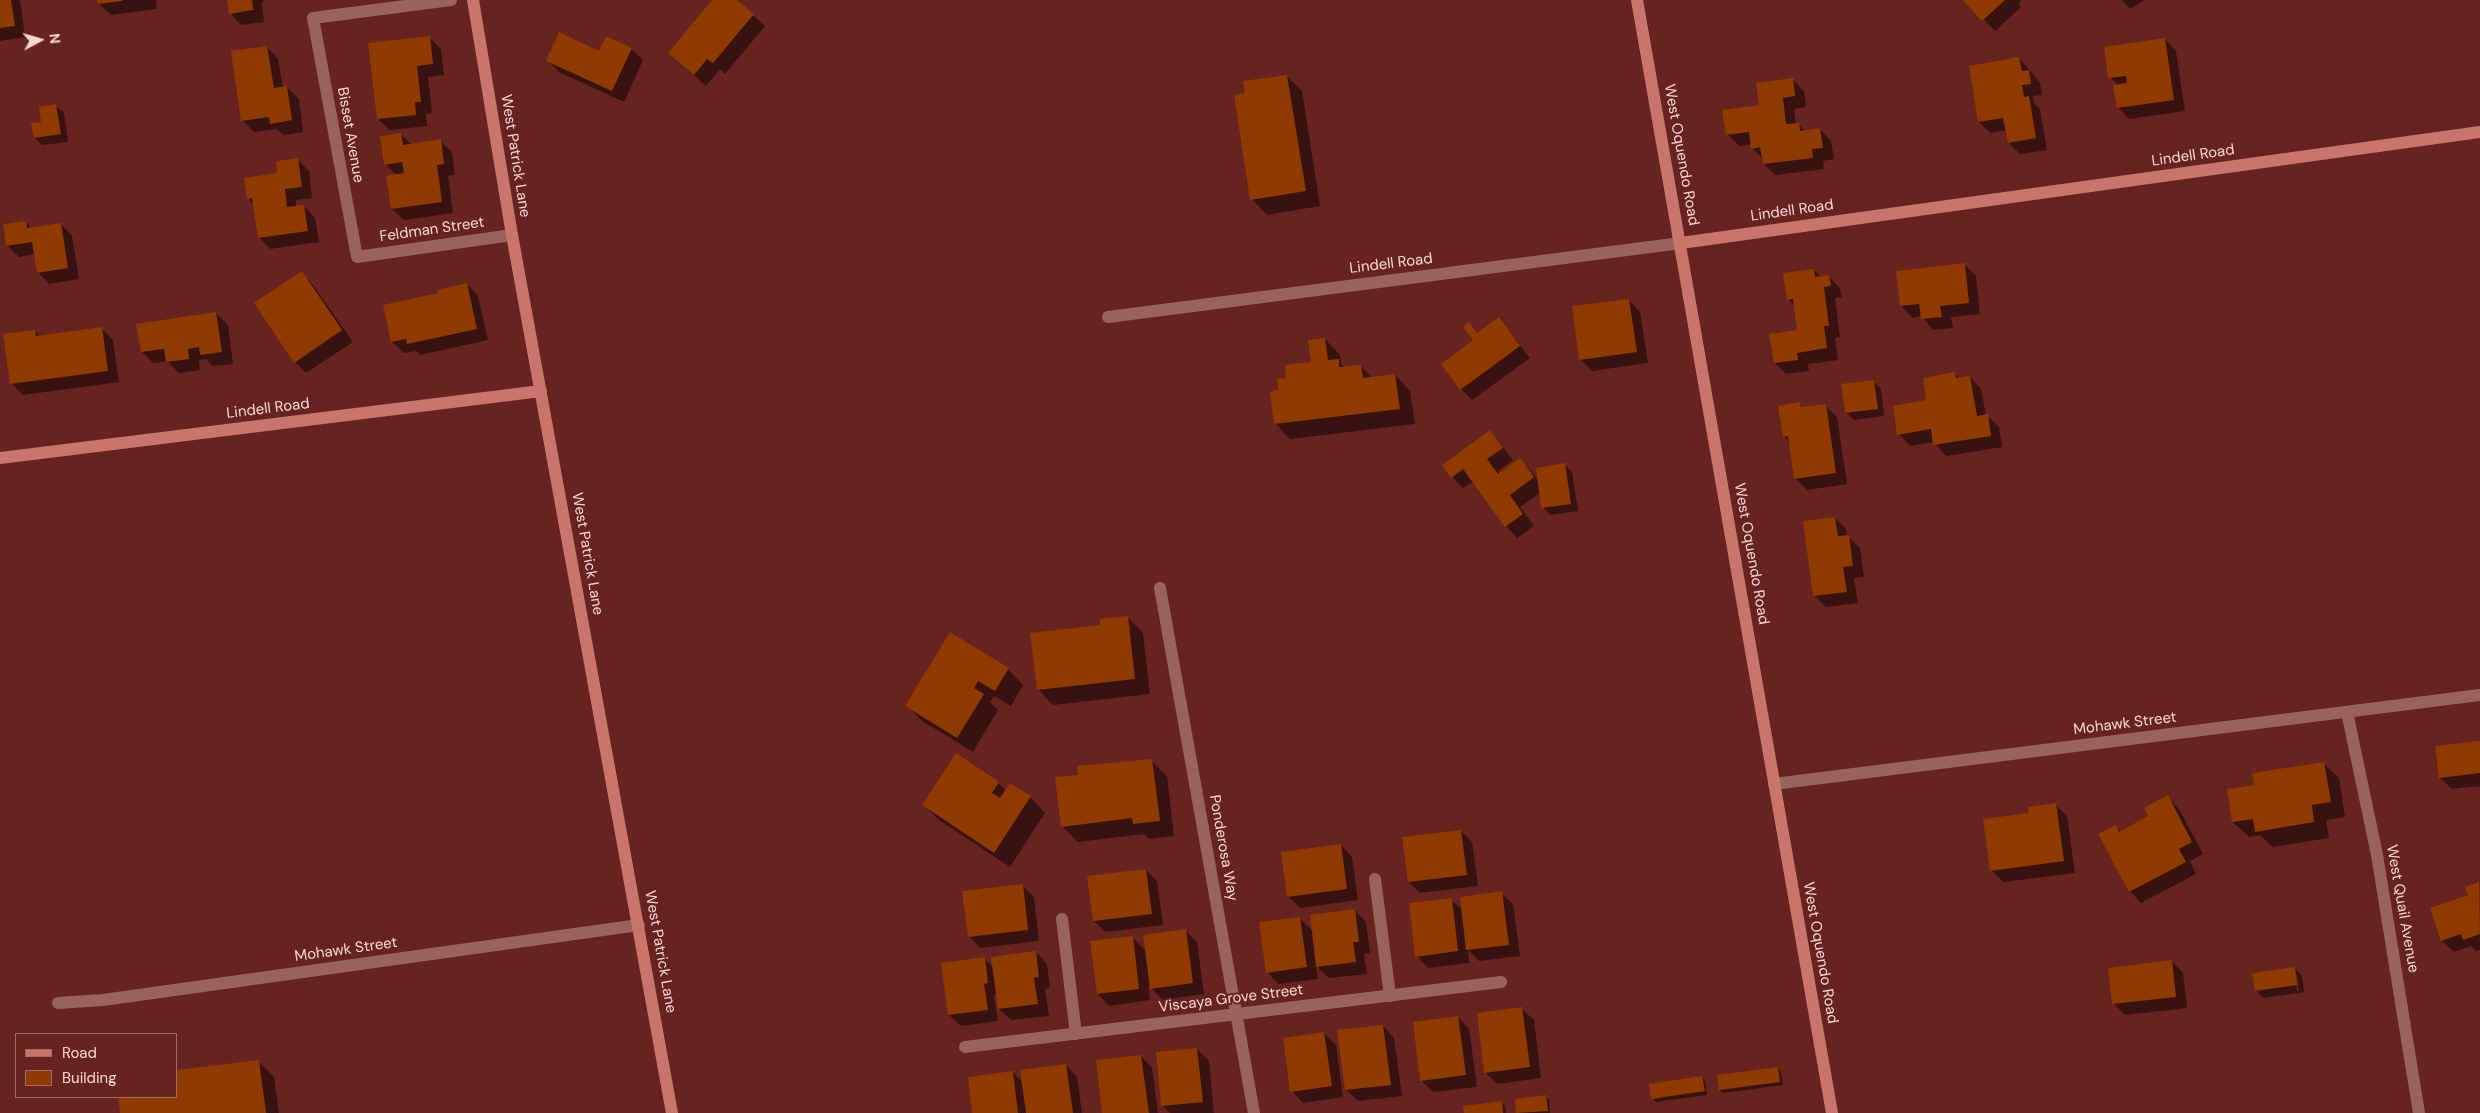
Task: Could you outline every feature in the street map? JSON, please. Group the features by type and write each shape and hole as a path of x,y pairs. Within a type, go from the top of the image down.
{"street":[{"name":"Bisset Avenue","path":"357,257 313,18 451,0"},
{"name":"West Patrick Lane","path":"473,0 512,235 672,1113"},
{"name":"West Oquendo Road","path":"1637,0 1832,1113"},
{"name":"Lindell Road","path":"1108,317 1681,243 2480,132"},
{"name":"Feldman Street","path":"357,257 512,235"},
{"name":"Lindell Road","path":"0,458 541,391"},
{"name":"Ponderosa Way","path":"1160,588 1254,1113"},
{"name":"Mohawk Street","path":"1774,784 2480,695"},
{"name":"West Quail Avenue","path":"2347,712 2377,855 2419,1113"},
{"path":"1376,879 1390,996"},
{"path":"1062,919 1076,1034"},
{"name":"Mohawk Street","path":"58,1003 103,1000 639,926"},
{"name":"Viscaya Grove Street","path":"965,1047 1501,982"}],"building":[{"path":"0,0 11,0 15,26 0,28"},
{"path":"97,0 122,0 122,1 98,4"},
{"path":"227,0 252,0 253,10 229,14"},
{"path":"712,0 737,0 754,14 713,63 707,59 694,75 668,53"},
{"path":"1963,0 2005,0 1982,21"},
{"path":"559,32 599,51 606,36 632,48 612,91 546,61"},
{"path":"430,36 433,64 417,66 421,102 415,102 416,115 377,119 368,43"},
{"path":"2165,38 2174,100 2117,108 2113,85 2127,83 2126,76 2108,78 2104,47"},
{"path":"267,46 274,88 287,86 292,120 270,124 269,117 241,121 231,51"},
{"path":"2019,57 2022,71 2029,70 2031,84 2022,85 2024,97 2029,96 2036,138 2008,143 2003,118 1978,122 1969,66"},
{"path":"1287,75 1306,191 1250,200 1234,95 1245,93 1243,81"},
{"path":"1793,78 1795,96 1783,98 1786,124 1799,123 1800,131 1820,128 1823,148 1812,149 1813,158 1763,164 1760,147 1751,149 1749,132 1726,135 1722,110 1759,105 1756,83"},
{"path":"56,104 61,134 34,138 31,123 41,122 39,107"},
{"path":"401,133 403,145 441,139 444,164 437,165 442,202 391,209 386,176 404,173 402,162 384,165 380,136"},
{"path":"298,158 302,187 285,189 287,207 304,205 308,231 258,238 252,198 247,199 244,178 277,173 276,161"},
{"path":"26,221 27,228 61,223 68,268 37,273 32,242 6,246 3,224"},
{"path":"1965,263 1969,303 1940,306 1942,317 1921,319 1919,304 1900,306 1896,271"},
{"path":"1814,269 1815,277 1829,275 1831,286 1824,287 1829,326 1824,326 1827,348 1797,353 1798,360 1774,363 1769,334 1797,330 1793,299 1787,300 1783,273"},
{"path":"302,271 342,330 294,363 254,303"},
{"path":"467,283 477,329 407,344 406,339 391,342 383,305 438,293 437,290"},
{"path":"1629,299 1637,352 1579,360 1572,306"},
{"path":"216,312 222,352 200,355 199,347 188,349 189,359 166,362 164,349 141,352 136,324"},
{"path":"1499,317 1520,346 1460,390 1441,364 1473,340 1463,327 1469,322 1477,333"},
{"path":"102,327 108,371 10,384 3,334 35,330 36,336"},
{"path":"1325,338 1328,360 1339,359 1339,367 1361,365 1363,378 1395,374 1400,409 1274,424 1270,392 1278,390 1277,379 1286,378 1285,365 1311,362 1308,340"},
{"path":"1955,372 1956,378 1970,376 1977,416 1988,414 1991,436 1933,445 1931,429 1897,435 1893,406 1926,400 1923,378"},
{"path":"1874,380 1878,409 1845,413 1841,384"},
{"path":"1800,402 1801,407 1826,404 1836,473 1794,479 1788,436 1783,437 1778,406"},
{"path":"1490,430 1503,448 1487,459 1498,474 1520,458 1534,477 1510,495 1523,514 1505,527 1463,469 1451,478 1442,465"},
{"path":"1565,463 1571,504 1541,508 1536,468"},
{"path":"1835,517 1838,536 1849,535 1853,566 1843,567 1847,592 1813,596 1803,521"},
{"path":"1128,616 1135,679 1037,690 1030,633 1100,625 1100,619"},
{"path":"950,632 1009,668 995,691 978,681 974,688 984,694 957,738 905,706"},
{"path":"2480,741 2480,773 2439,778 2435,746"},
{"path":"956,753 999,782 992,793 1000,798 1010,783 1031,796 994,853 922,805"},
{"path":"1152,759 1160,821 1133,824 1132,818 1061,827 1055,777 1078,775 1077,766"},
{"path":"2324,762 2331,802 2312,805 2314,822 2255,832 2253,819 2232,822 2227,789 2254,785 2252,773"},
{"path":"2168,795 2192,842 2179,849 2186,862 2129,892 2098,834 2116,825 2119,832 2148,816 2144,808"},
{"path":"2056,803 2064,861 1990,871 1983,819 2029,813 2028,807"},
{"path":"1461,830 1467,875 1408,882 1402,837"},
{"path":"1341,844 1347,889 1287,897 1281,852"},
{"path":"1146,869 1152,914 1093,921 1087,876"},
{"path":"2479,882 2480,934 2463,940 2461,934 2441,941 2430,908 2468,895 2465,887"},
{"path":"1023,884 1028,930 968,937 962,891"},
{"path":"1502,891 1509,945 1466,950 1460,897"},
{"path":"1452,898 1458,951 1415,957 1409,903"},
{"path":"1355,909 1359,942 1353,942 1356,962 1316,967 1310,915"},
{"path":"1300,917 1307,967 1266,973 1259,922"},
{"path":"1186,929 1193,983 1150,989 1143,935"},
{"path":"1133,936 1139,989 1097,994 1090,941"},
{"path":"1036,951 1039,977 1034,978 1038,1004 998,1009 991,957"},
{"path":"985,957 988,983 984,984 988,1010 948,1015 941,963"},
{"path":"2172,960 2176,997 2112,1004 2108,968"},
{"path":"2295,967 2297,985 2255,991 2252,973"},
{"path":"1522,1007 1530,1067 1484,1073 1477,1013"},
{"path":"1458,1016 1466,1075 1420,1081 1413,1022"},
{"path":"1383,1025 1391,1085 1345,1090 1337,1030"},
{"path":"1324,1032 1332,1086 1290,1092 1283,1038"},
{"path":"1197,1048 1203,1102 1161,1106 1156,1052"},
{"path":"1141,1055 1149,1113 1102,1113 1096,1060"},
{"path":"259,1060 266,1113 120,1113 118,1098 178,1098 178,1070"},
{"path":"1066,1064 1073,1113 1026,1113 1020,1070"},
{"path":"1778,1067 1780,1082 1719,1090 1717,1075"},
{"path":"1013,1071 1018,1113 972,1113 968,1077"},
{"path":"1702,1076 1705,1091 1651,1099 1649,1084"},
{"path":"1546,1095 1548,1111 1516,1113 1515,1099"},
{"path":"1502,1101 1503,1113 1464,1113 1463,1106"}]}
